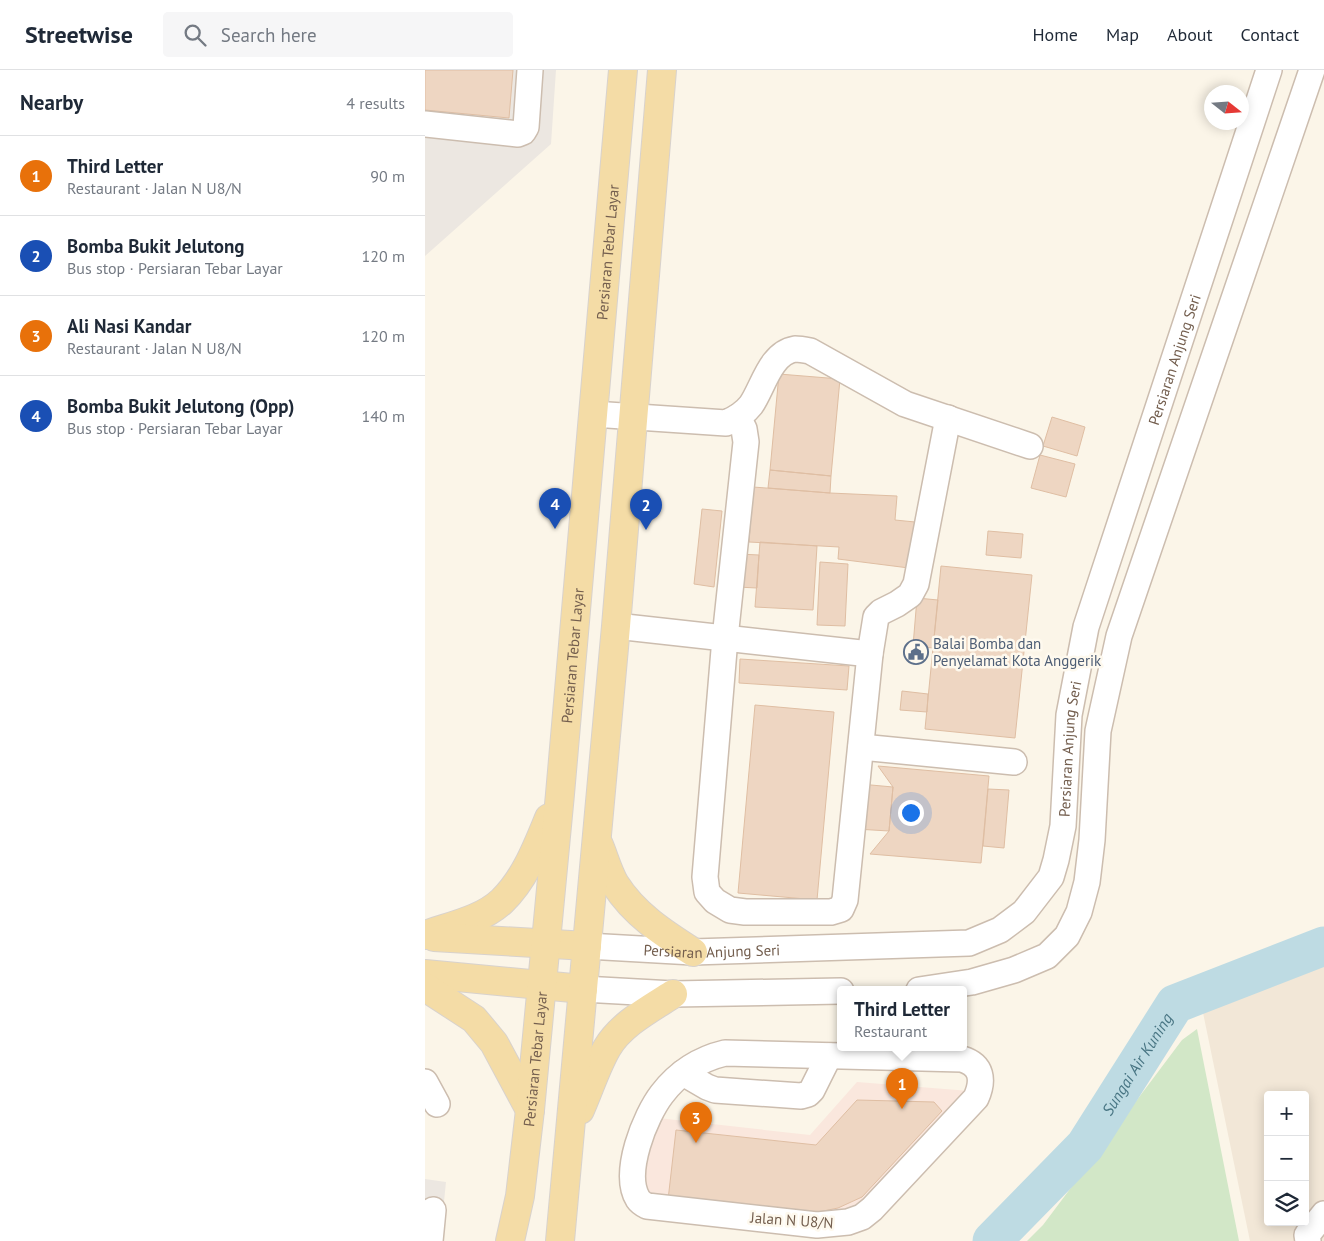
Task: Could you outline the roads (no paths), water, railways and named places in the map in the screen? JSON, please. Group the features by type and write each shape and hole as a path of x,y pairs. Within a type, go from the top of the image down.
{"main road":[{"name":"Persiaran Tebar Layar","path":"510,1241 520,1196 530,1110 560,794 623,70"},
{"path":"560,1241 616,626 662,70"},
{"path":"425,936 480,915 501,902 515,886 531,861 560,794"},
{"path":"597,838 615,883 637,910 655,928 693,952"},
{"path":"425,936 587,946"},
{"path":"425,974 583,989"},
{"path":"425,987 474,1019 494,1043 530,1110"},
{"path":"571,1130 607,1048 631,1022 673,994"}],"street":[{"path":"425,124 519,134 523,132 526,127 531,70"},
{"name":"Persiaran Anjung Seri","path":"587,946 693,952 969,943 1000,930 1024,912 1051,877 1056,860 1063,826 1069,715 1086,627 1269,70"},
{"name":"Persiaran Anjung Seri","path":"946,986 972,982 1014,970 1047,956 1067,936 1079,912 1087,882 1092,840 1099,731 1119,636 1312,70"},
{"path":"593,414 726,423 738,418 750,406 777,360 788,351 796,349 810,351 905,404 1030,446"},
{"path":"738,418 744,429 746,442 725,638 705,877 707,892 715,901 730,910 745,912 831,912 841,909 845,900 870,654 876,617 910,595 916,584 948,418"},
{"path":"616,626 870,654"},
{"path":"861,747 1014,762"},
{"path":"583,989 673,994 837,991"},
{"name":"Jalan N U8/N","path":"857,1052 962,1059 977,1068 981,1079 981,1088 976,1098 872,1209 862,1217 848,1222 817,1225 647,1206 639,1200 634,1189 633,1169 638,1144 648,1118 662,1094 683,1073 701,1060 725,1054 829,1056 857,1052"},
{"path":"683,1073 715,1090 801,1096 808,1094 812,1090 829,1056"},
{"path":"425,1082 437,1104"},
{"path":"430,1241 433,1210"},
{"path":"1308,1241 1307,1235 1324,1214"}],"waterway":[{"name":"Sungai Air Kuning","path":"992,1241 1085,1146 1175,1004 1324,946"}],"place":[{"name":"Bomba Bukit Jelutong (Opp)","path":"555,529"},
{"name":"Bomba Bukit Jelutong","path":"646,530"},
{"name":"Balai Bomba dan Penyelamat Kota Anggerik","path":"916,652"},
{"name":"Third Letter","path":"902,1109"},
{"name":"Ali Nasi Kandar","path":"696,1143"}]}
